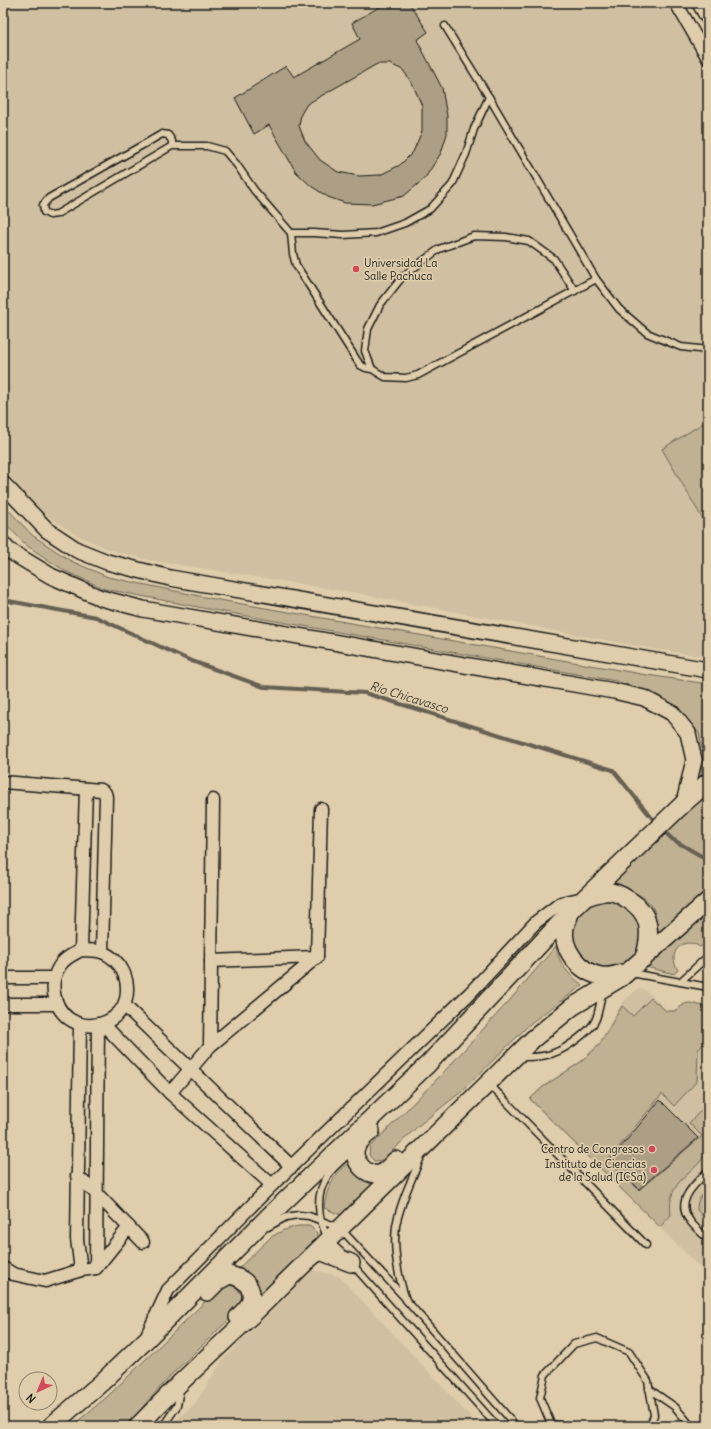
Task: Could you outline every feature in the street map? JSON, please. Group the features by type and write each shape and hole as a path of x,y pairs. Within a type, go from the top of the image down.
{"main road":[{"path":"51,1426 101,1383 144,1342 340,1147 428,1064 571,911 670,816 708,782"},
{"path":"585,897 604,892 614,893 633,902 645,917 648,924 649,946 644,958"},
{"path":"138,1426 181,1382 253,1314 533,1038 572,1007 627,972 708,901"},
{"path":"571,911 565,927 565,938 569,951 582,968 601,976 627,972"},
{"path":"449,1042 429,1074 356,1147 355,1156 358,1163 363,1169 371,1173 377,1174 383,1172 422,1134 468,1102"},
{"path":"309,1259 320,1251 351,1263"},
{"path":"144,1342 179,1318 218,1281 229,1275 239,1277 246,1283 250,1289 251,1299 245,1310 209,1348 181,1382"}],"street":[{"path":"708,20 698,3 679,7 708,58"},
{"path":"3,484 47,530 77,550 107,562 170,578 708,670"},
{"path":"3,544 8,550 51,576 101,598 143,610 614,691 644,698 672,713 688,733 694,760 684,803"},
{"path":"3,782 101,790 105,793 102,952"},
{"path":"81,950 86,789"},
{"path":"210,1046 213,800"},
{"path":"170,1092 210,1046 317,957 321,809"},
{"path":"144,1342 168,1290 292,1166 470,993 536,922 561,903 585,897"},
{"path":"81,950 102,952 116,960 125,973 128,989 124,1005 114,1017 101,1024 91,1026 76,1023 64,1014 57,1004 53,987 54,978 62,963 81,950"},
{"path":"211,961 317,957"},
{"path":"3,978 54,978"},
{"path":"3,1004 57,1004"},
{"path":"124,1005 292,1166"},
{"path":"80,1024 77,1239 81,1270"},
{"path":"101,1024 170,1092 272,1186"},
{"path":"96,1268 96,1194 101,1024"},
{"path":"435,1027 449,1042"},
{"path":"77,1176 130,1227 143,1242"},
{"path":"3,1268 13,1274 45,1281 81,1270 96,1268 130,1227"}],"lane":[{"path":"445,26 596,279 619,309 647,333 681,347 708,350"},
{"path":"291,233 343,235 376,233 405,223 430,209 452,185 466,154 474,130 489,98"},
{"path":"172,146 172,141 168,136 162,134 49,198 43,205 44,212 50,216 57,214 172,146 207,146 225,152 237,165 254,190 291,233 293,254 296,264 360,365 372,369 385,377 406,378 418,376 596,279"},
{"path":"372,369 365,351 368,330 380,305 402,276 439,249 474,236 506,237 529,242 554,259 575,290"},
{"path":"680,982 708,956"},
{"path":"627,972 708,987"},
{"path":"514,1057 552,1055 568,1047 585,1033 595,1020 604,987"},
{"path":"488,1082 646,1245"},
{"path":"406,1300 400,1280 396,1258 396,1226 402,1206 428,1142"},
{"path":"356,1147 329,1174 323,1184 320,1194 320,1220 334,1234 351,1263 497,1426"},
{"path":"708,1171 689,1191 684,1201 684,1211 689,1220 708,1239"},
{"path":"237,1248 286,1217 304,1215 320,1220 406,1300 516,1426"},
{"path":"562,1426 549,1425 540,1398 545,1375 574,1344 597,1338 629,1352 648,1381 654,1415 650,1426"},
{"path":"162,1426 177,1406 181,1382"},
{"path":"649,1389 674,1407 691,1426"}],"shaded area":[{"name":"Universidad La Salle Pachuca","path":"3,3 667,3 708,73 708,657 648,648 351,592 150,560 111,550 75,534 43,513 17,487 3,466"},
{"path":"708,420 708,528 662,449"},
{"path":"3,504 32,535 71,561 108,577 214,599 647,675 708,684 708,770 701,776 703,753 699,733 677,708 651,693 616,681 213,610 105,589 65,571 26,545 3,521"},
{"path":"708,793 708,887 659,936 651,905 638,894 609,884"},
{"path":"607,901 620,904 631,911 638,922 641,935 638,948 631,959 620,966 607,969 594,966 583,959 576,948 573,935 576,922 583,911 594,904"},
{"path":"708,904 704,944 700,947 688,943 678,948 675,952 674,958 678,970 674,974 642,966"},
{"path":"556,946 562,964 573,977 583,985 532,1022 461,1092 418,1126 383,1160 374,1161 369,1155 370,1147 442,1074 510,1000"},
{"name":"Instituto de Ciencias de la Salud (ICSa)","path":"644,989 667,1010 675,1010 683,1003 691,1002 703,1006 708,992 708,1275 529,1100 542,1086 581,1061 599,1043 622,1003 636,990"},
{"name":"Instituto de Ciencias de la Salud (ICSa)","path":"651,998 666,1011 676,1011 688,1003 703,1006 708,1016 708,1039 698,1050 697,1081 674,1106 662,1094 608,1160 639,1190 702,1136 689,1123 708,1103 708,1149 703,1158 677,1185 671,1202 671,1215 660,1227 530,1099 543,1087 582,1061 599,1045 622,1006 633,1016"},
{"path":"348,1163 359,1177 376,1184 343,1216 324,1208 326,1195 334,1177"},
{"path":"708,1188 708,1222 697,1210 700,1198"},
{"path":"298,1226 310,1226 317,1233 315,1243 260,1299 238,1269 271,1237 284,1230"},
{"path":"311,1270 339,1276 479,1426 169,1426 194,1405 223,1360"},
{"path":"230,1285 236,1287 242,1295 240,1309 171,1375 126,1426 72,1426 108,1396 217,1290 223,1286"}],"building":[{"path":"386,3 409,3 428,32 417,40 442,88 447,116 447,134 441,153 425,178 404,196 372,204 345,203 328,197 311,186 296,172 269,125 254,134 235,98 286,66 294,77 360,39 352,23","holes":["377,64 390,64 403,70 413,85 422,106 422,131 413,152 400,165 380,175 359,176 338,172 320,160 305,141 299,126 301,114 307,104"]},
{"name":"Centro de Congresos","path":"660,1100 698,1138 639,1189 610,1160"}],"waterway":[{"name":"Río Chicavasco","path":"3,600 96,617 189,660 264,687 365,693 613,770 657,824"},
{"name":"Río Chicavasco","path":"662,829 672,839 708,860"}],"place":[{"name":"Universidad La Salle Pachuca","path":"356,269"},
{"name":"Centro de Congresos","path":"652,1149"},
{"name":"Instituto de Ciencias de la Salud (ICSa)","path":"654,1170"}]}
